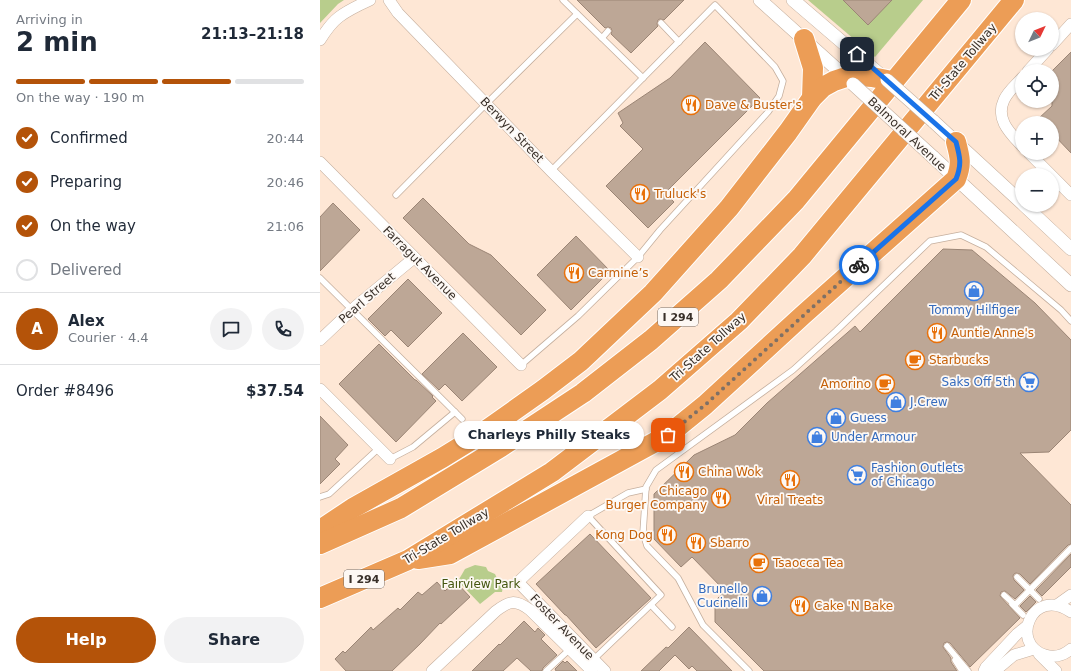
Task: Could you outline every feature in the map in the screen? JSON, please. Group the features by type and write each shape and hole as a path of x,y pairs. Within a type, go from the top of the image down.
{"highway":[{"name":"I 294","path":"320,544 401,508 501,447 583,392 651,340 719,280 796,200 961,0"},
{"name":"Tri-State Tollway","path":"320,598 408,560 552,472 660,390 739,321 802,256 1014,0"},
{"path":"804,40 813,68 812,98"},
{"path":"320,530 353,508 482,434 581,361 653,293 730,208 812,98 822,87 834,81 857,75 887,80"},
{"path":"408,560 450,554 668,435 705,405 803,315 956,179 960,170 960,156 953,139"}],"street":[{"path":"320,40 338,18 351,9 370,0"},
{"name":"Berwyn Street","path":"390,0 398,13 638,258"},
{"name":"Balmoral Avenue","path":"760,0 804,40 857,75"},
{"name":"Balmoral Avenue","path":"793,0 857,75 933,157 1071,285"},
{"path":"1059,37 1071,24"},
{"path":"1034,64 1042,56"},
{"path":"887,80 1015,197"},
{"path":"1015,86 1004,100 1002,109 1003,123 1015,138"},
{"path":"1036,160 1044,168"},
{"name":"Farragut Avenue","path":"320,162 520,365"},
{"path":"1059,183 1071,195"},
{"path":"1032,212 1071,249"},
{"name":"Pearl Street","path":"320,340 352,310 414,258"},
{"path":"320,389 390,459"},
{"name":"Foster Avenue","path":"588,516 518,582 605,671"},
{"path":"1057,605 1071,595"},
{"name":"Foster Avenue","path":"432,671 496,611 507,603 518,603 530,610 592,671"},
{"path":"1056,671 1035,650 1028,638 1027,626 1031,616 1038,610 1051,604 1064,607 1071,612"},
{"path":"984,671 986,667 1027,626"},
{"path":"995,671 1014,655 1035,650 1043,655 1051,657 1059,656 1071,649"}],"lane":[{"path":"563,0 643,78"},
{"path":"520,365 578,316 638,258 660,230 768,112 779,96 783,81 775,67 715,6 551,170"},
{"path":"396,196 577,14"},
{"path":"661,23 679,42"},
{"path":"602,38 608,31"},
{"path":"749,671 703,625 678,578 647,546 643,533 646,487 656,470 793,370 930,241 961,235 986,248 1061,310 1071,321"},
{"path":"320,278 462,419"},
{"path":"390,459 413,447 455,412"},
{"path":"320,497 329,494 379,448"},
{"path":"594,659 661,595 588,516 628,493 646,489"},
{"path":"1023,615 1002,594 1015,605 1071,548"},
{"path":"1017,577 1039,599"},
{"path":"651,605 672,627"},
{"path":"962,671 947,646 968,671"},
{"path":"546,671 570,649"}],"green space":[{"path":"320,0 344,0 338,4 320,23"},
{"path":"808,0 923,0 875,57"},
{"name":"Fairview Park","path":"475,565 486,567 488,571 495,574 500,585 503,586 502,592 495,592 480,604 458,581 465,569"}],"building":[{"path":"577,0 684,0 664,20 658,20 658,26 631,53 611,34 611,28 605,28"},
{"path":"843,0 892,0 868,25"},
{"name":"Dave & Buster's","path":"705,42 760,98 665,193 674,202 648,228 606,186 643,149 620,126 623,123 618,113 670,78"},
{"path":"1071,52 1071,153 1059,140 1059,116 1041,116 1050,108 1059,108 1059,64"},
{"path":"423,198 469,244 491,255 546,310 521,335 403,218"},
{"path":"333,203 360,230 320,271 320,217"},
{"name":"Carmine’s","path":"576,236 610,271 571,310 537,275"},
{"name":"Fashion Outlets of Chicago","path":"943,249 972,250 1035,303 1071,340 1071,430 1049,452 1020,453 1071,505 1071,544 1068,545 1030,584 1020,574 1014,574 1014,580 1024,590 1015,599 1005,591 1001,592 1000,596 1020,618 970,667 950,643 947,642 944,643 943,647 951,658 951,662 957,671 764,671 715,622 715,601 725,591 692,557 681,567 654,539 654,494 694,455 735,435 767,403 855,326 860,332"},
{"path":"408,279 442,313 408,347 391,330 385,336 368,319"},
{"path":"463,333 497,367 462,401 445,384 439,390 422,374"},
{"path":"379,344 433,396 432,397 436,401 396,442 339,384"},
{"path":"320,416 348,445 335,459 340,464 320,484"},
{"path":"590,534 651,598 596,648 536,584"},
{"path":"1071,554 1071,567 1042,596 1036,590"},
{"path":"455,581 470,597 441,624 440,623 392,671 346,671 335,659 343,651 345,653 371,627 373,630 398,608 400,610 418,592 422,595 437,582 445,591"},
{"path":"1030,596 1036,602 1026,612 1020,606"},
{"path":"524,621 535,632 538,628 545,635 541,639 557,655 543,668 542,671 531,671 517,658 503,671 472,671 499,644 500,645"},
{"path":"689,627 732,671 697,671 692,666 689,669 675,655 659,671 641,671 666,647 668,648"},
{"path":"563,661 565,663 567,661 577,671 556,671 555,669"}],"way so far":[{"path":"668,435 705,405 859,265"}],"place":[{"name":"Dave & Buster's","path":"691,105"},
{"name":"Truluck's","path":"640,194"},
{"name":"Carmine’s","path":"574,273"},
{"name":"Tommy Hilfiger","path":"974,291"},
{"name":"Auntie Anne's","path":"937,333"},
{"name":"Starbucks","path":"915,360"},
{"name":"Saks Off 5th","path":"1029,382"},
{"name":"Amorino","path":"885,384"},
{"name":"J.Crew","path":"896,402"},
{"name":"Guess","path":"836,418"},
{"name":"Charleys Philly Steaks","path":"668,435"},
{"name":"Under Armour","path":"817,437"},
{"name":"China Wok","path":"684,472"},
{"name":"Fashion Outlets of Chicago","path":"857,475"},
{"name":"Viral Treats","path":"790,480"},
{"name":"Chicago Burger Company","path":"721,498"},
{"name":"Kong Dog","path":"667,535"},
{"name":"Sbarro","path":"696,543"},
{"name":"Tsaocca Tea","path":"759,563"},
{"name":"Brunello Cucinelli","path":"762,596"},
{"name":"Cake 'N Bake","path":"800,606"}],"route":[{"path":"857,54 956,142 960,156 960,170 956,179 859,265"}]}
